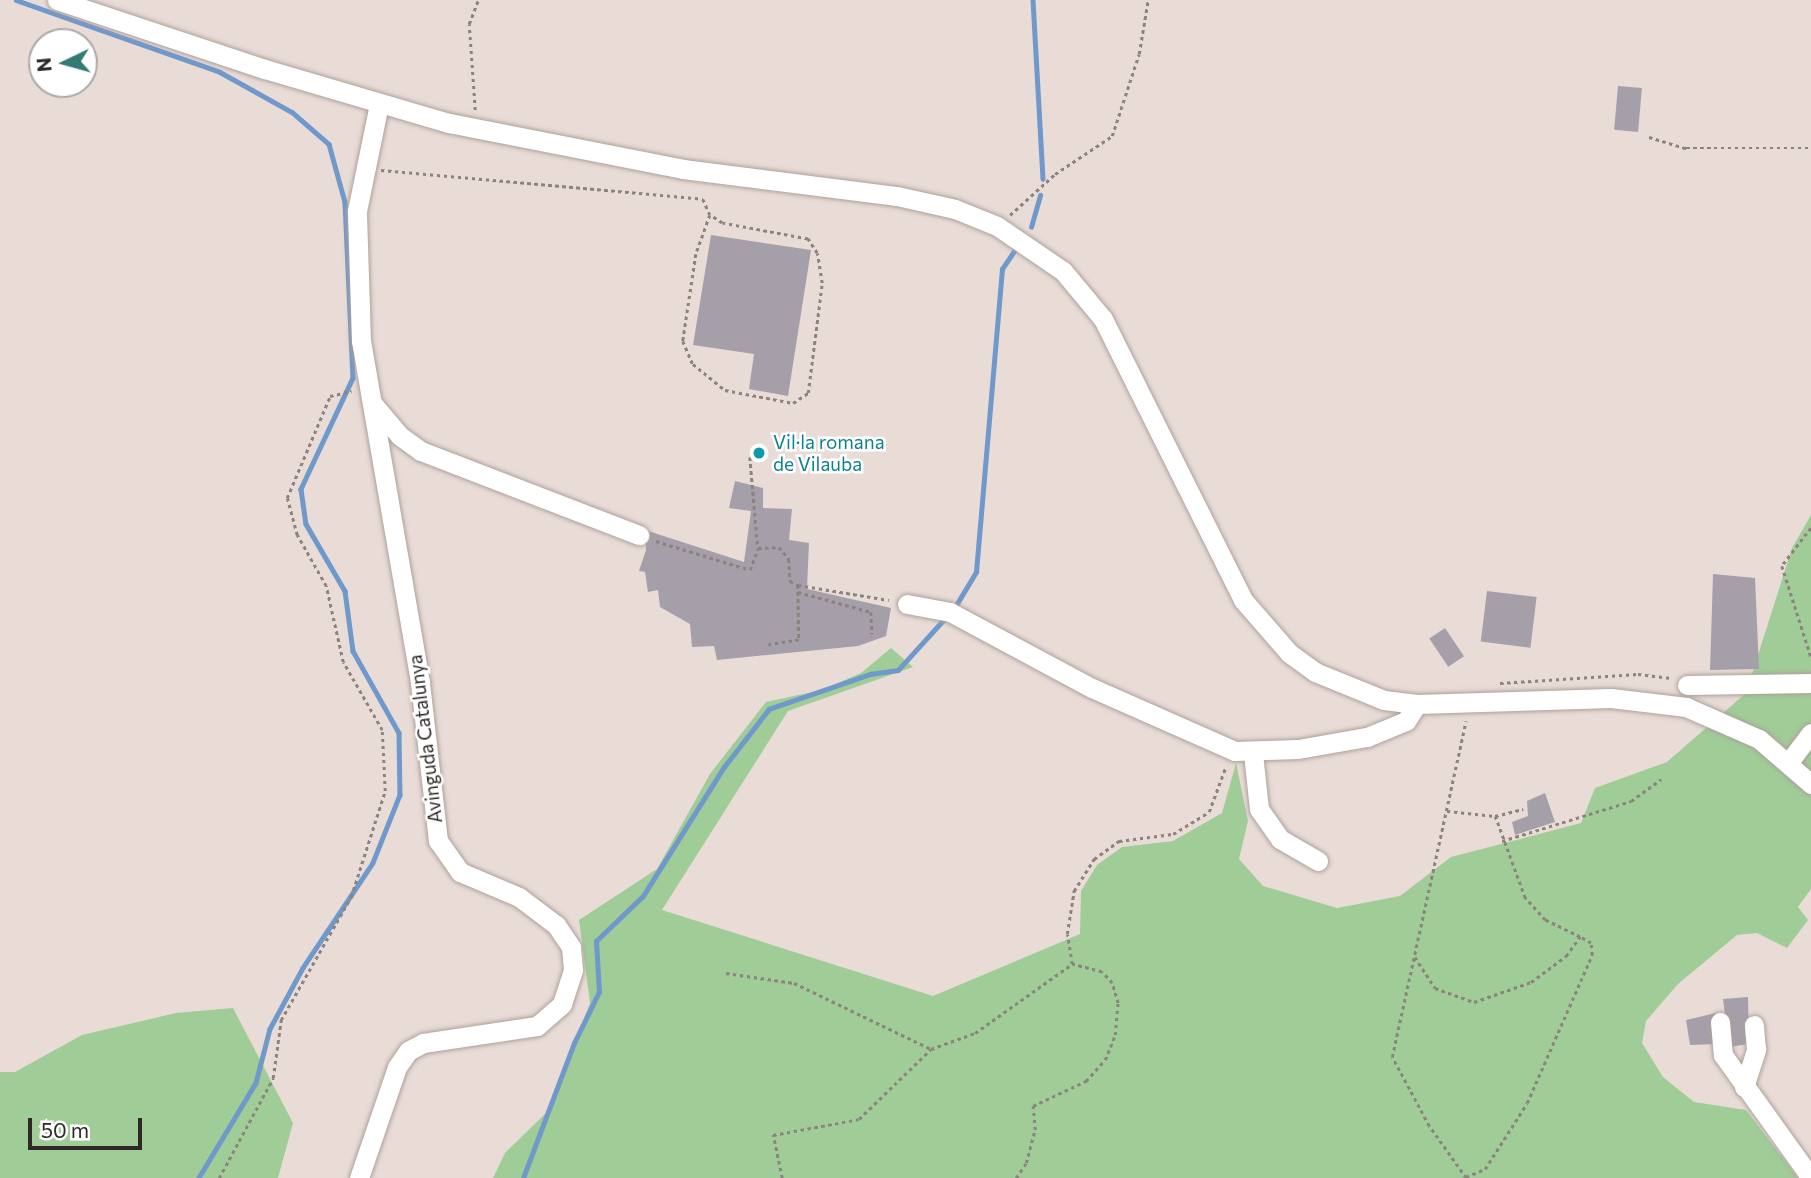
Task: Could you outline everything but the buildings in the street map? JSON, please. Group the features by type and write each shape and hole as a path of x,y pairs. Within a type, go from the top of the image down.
{"street":[{"path":"57,0 88,5 379,104 473,129 683,169 897,197 955,209 997,226 1063,271 1102,319 1136,377 1219,556 1267,629 1289,653 1347,689 1417,704 1465,705 1574,698 1655,701 1729,723 1789,762 1811,784"},
{"name":"Avinguda Catalunya","path":"359,1178 397,1068 408,1051 423,1043 537,1026 562,1004 573,970 571,947 556,925 519,897 460,872 438,841 420,681 361,341 357,211 379,104"},
{"path":"370,394 400,436 421,450 639,535"},
{"path":"906,604 950,612 1092,688 1244,752 1332,744 1391,730 1406,721 1417,704"},
{"path":"1687,685 1811,683"},
{"path":"1789,762 1811,733"},
{"path":"1244,752 1259,809 1280,839 1318,861"},
{"path":"1720,1022 1723,1055 1811,1178"},
{"path":"1744,1087 1756,1049 1754,1026"}],"path":[{"path":"473,129 468,24 478,0"},
{"path":"997,226 1055,174 1112,136 1139,54 1148,0"},
{"path":"1649,137 1675,147 1701,149 1811,148"},
{"path":"365,164 404,173 703,199 710,215 722,223 808,239 817,253 822,283 808,393 793,403 725,390 693,363 683,341 696,254 710,215"},
{"path":"219,1178 273,1078 281,1020 351,897 385,791 382,730 343,662 327,586 298,536 287,498 330,396 370,394"},
{"path":"639,535 750,570 758,548 750,457"},
{"path":"1811,528 1782,566 1811,657"},
{"path":"758,548 779,547 789,559 790,581 798,585 906,604"},
{"path":"768,645 799,640 798,585"},
{"path":"798,592 871,612 872,634"},
{"path":"1489,703 1497,684 1512,680 1639,674 1671,678 1687,685"},
{"path":"1465,705 1467,724 1392,1057 1429,1126 1466,1177 1485,1169 1527,1103 1592,955 1591,943 1545,920 1525,898 1495,816"},
{"path":"1072,964 1068,934 1074,891 1094,859 1119,841 1173,834 1209,812 1244,752"},
{"path":"1502,841 1630,801 1661,779"},
{"path":"1447,811 1495,816 1523,808"},
{"path":"1415,957 1435,988 1474,1002 1531,982 1566,957 1580,937"},
{"path":"782,1178 773,1135 859,1119 931,1049 975,1033 1072,964"},
{"path":"1016,1178 1026,1163 1035,1130 1033,1106 1086,1081 1105,1060 1115,1035 1118,1003 1112,983 1102,972 1072,964"},
{"path":"726,973 794,983 931,1049"}],"green space":[{"path":"1811,515 1811,889 1798,907 1808,920 1787,948 1757,933 1737,935 1678,984 1646,1021 1642,1043 1663,1077 1694,1102 1746,1110 1798,1178 493,1178 505,1153 548,1111 590,1003 579,920 657,869 710,774 766,702 822,690 861,673 891,648 913,667 788,711 662,910 933,996 1080,934 1081,891 1097,865 1122,847 1173,841 1222,813 1236,763 1248,821 1239,859 1263,886 1337,908 1400,896 1451,857 1581,823 1595,788 1667,762 1746,693 1792,548"},
{"path":"233,1008 293,1123 278,1178 0,1178 0,1072 15,1072 82,1035 176,1013"}],"waterway":[{"path":"16,0 220,72 292,112 329,144 345,202 353,378 301,489 306,524 345,591 353,651 399,733 400,795 373,863 303,968 270,1029 256,1083 199,1178"},
{"path":"1033,0 1043,179"},
{"path":"1031,227 1040,195"},
{"path":"955,607 976,572 1002,269 1014,251"},
{"path":"523,1178 574,1043 599,992 596,941 643,896 724,767 769,709 870,674 898,670 947,616"}],"place":[{"name":"Vil·la romana de Vilauba","path":"759,453"}]}
